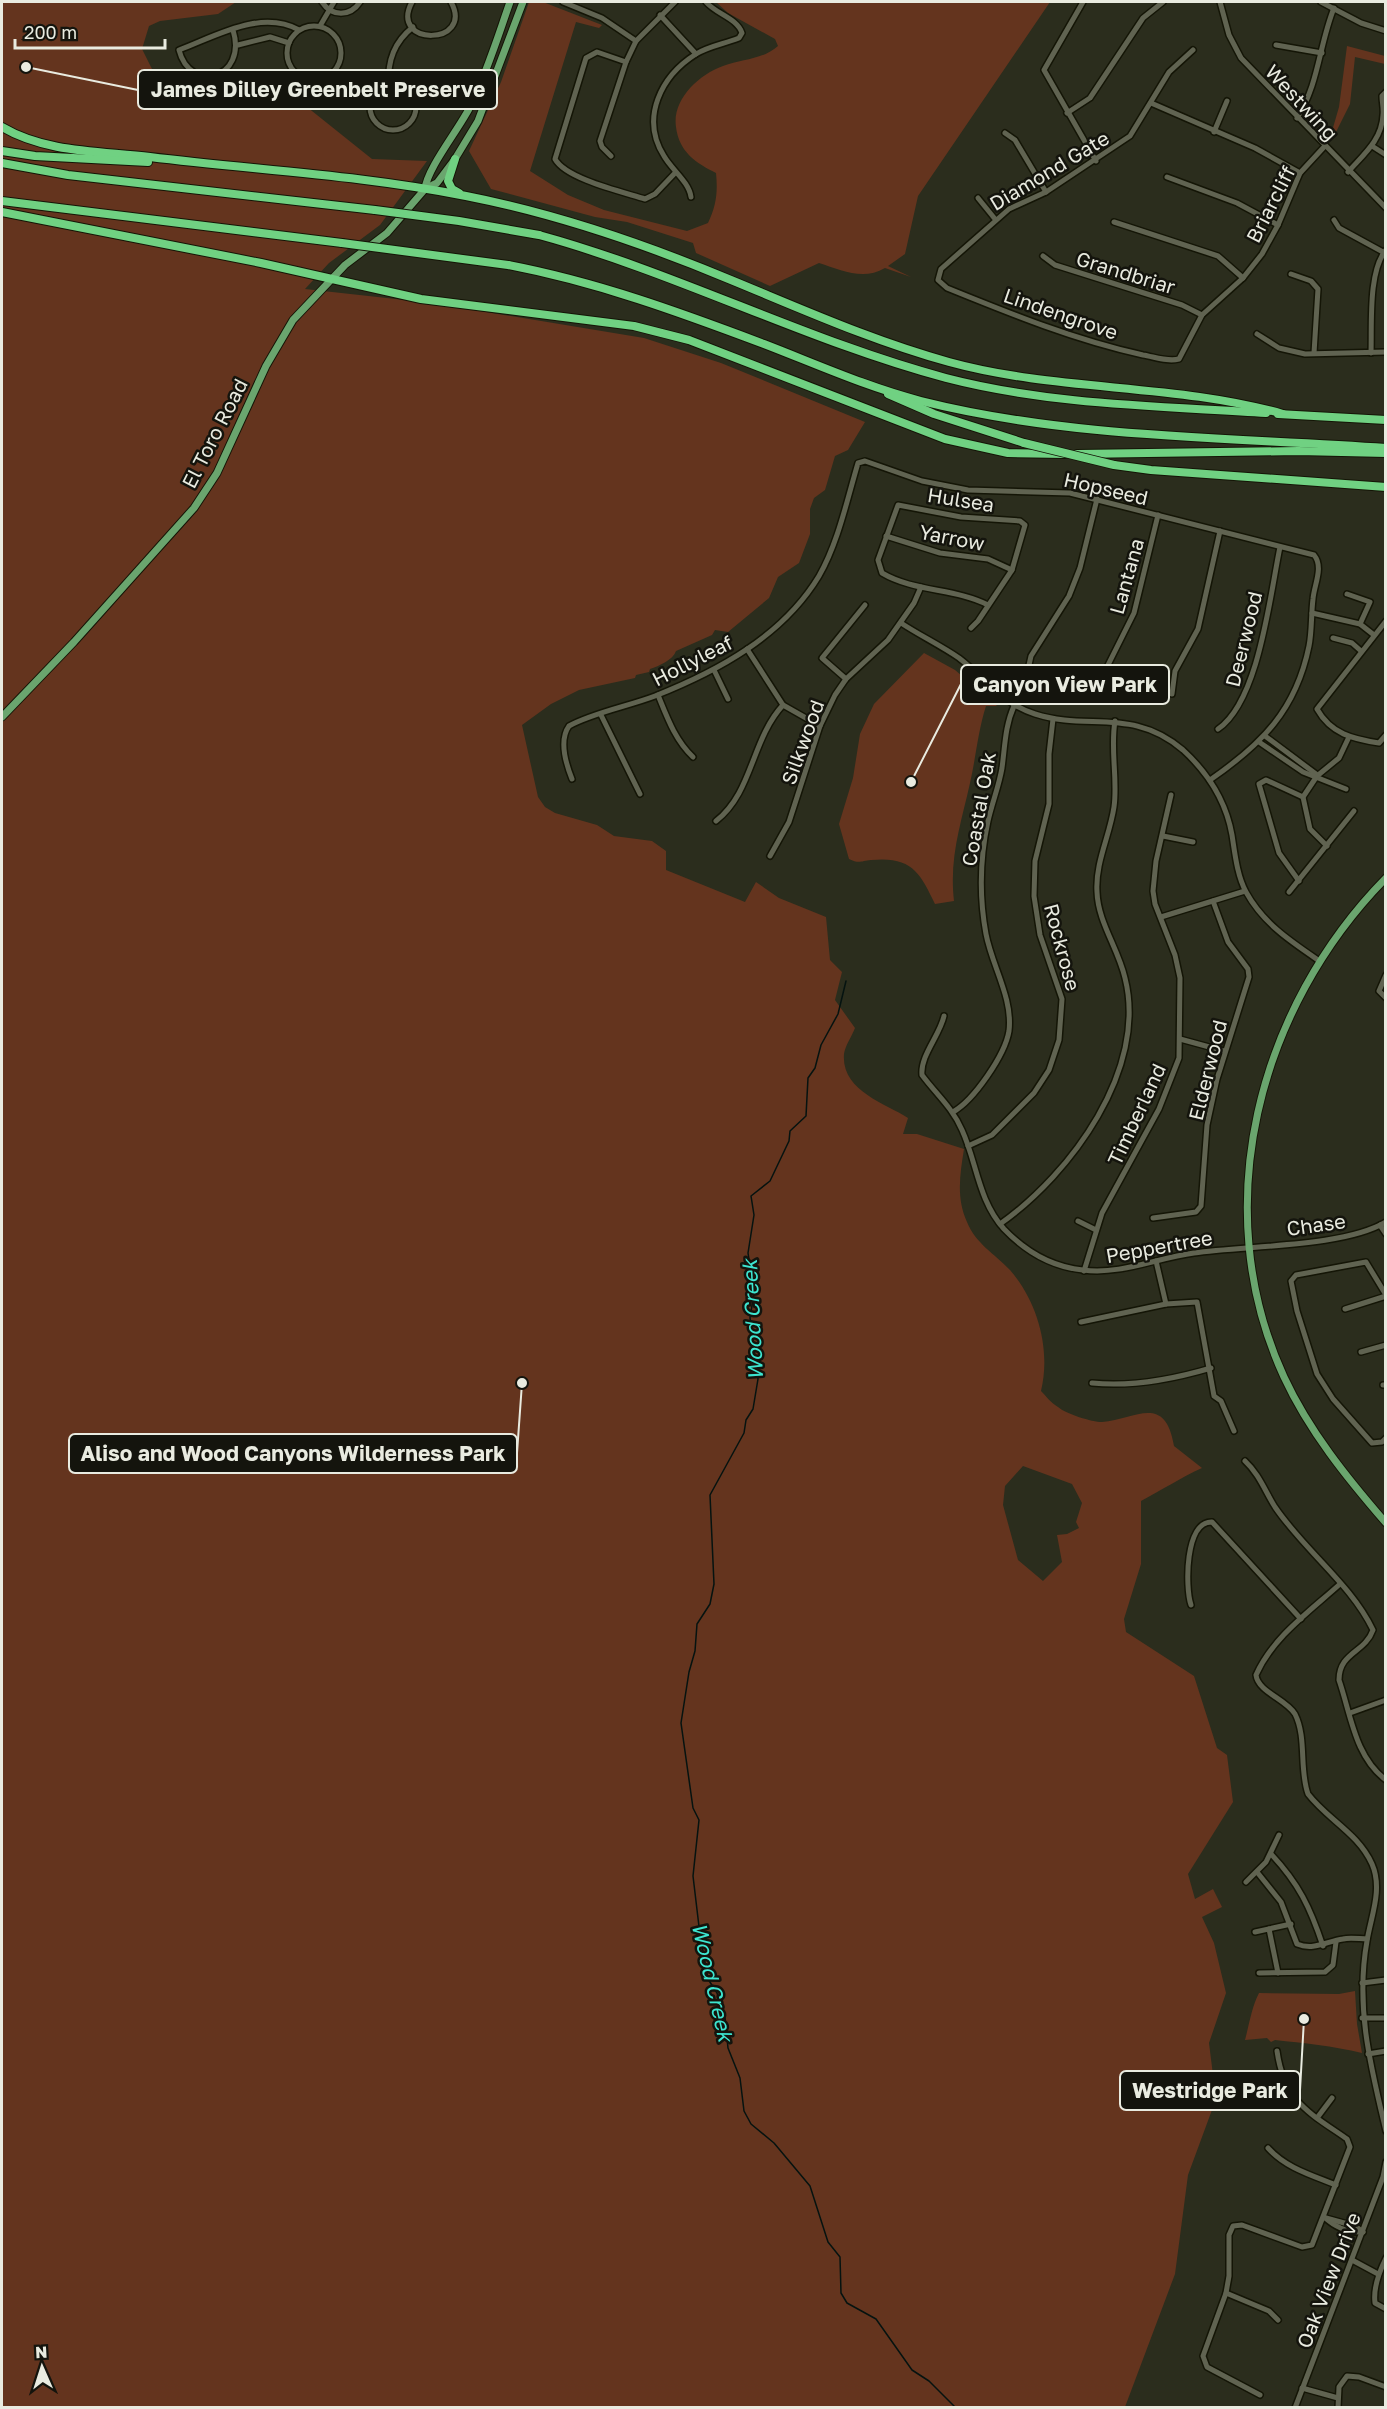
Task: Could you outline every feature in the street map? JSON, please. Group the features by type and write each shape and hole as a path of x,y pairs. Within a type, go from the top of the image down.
{"highway":[{"path":"2,127 40,144 168,161 316,173 463,195 570,220 667,254 880,342 953,363 1053,382 1247,404 1283,414"},
{"path":"2,151 106,160 168,161"},
{"path":"455,159 448,176 449,184 463,195"},
{"path":"2,163 68,175 459,220 539,235 598,251 833,343 947,378 999,389 1072,399 1386,420"},
{"path":"2,201 508,265 641,298 879,389 925,411 1024,443 1114,465 1151,471 1386,488"},
{"path":"2,212 261,263 421,299 660,331 945,439 1008,453 1046,455 1298,451 1386,453"},
{"path":"879,389 968,412 1050,426 1386,448"}],"main road":[{"name":"El Toro Road","path":"425,189 426,176 452,141 471,106 510,2"},
{"name":"El Toro Road","path":"2,717 74,642 194,508 222,464 282,336 304,306 330,280 387,233 425,189 437,183 455,159 478,121 523,2"},
{"path":"1386,878 1343,926 1318,960 1298,996 1278,1041 1258,1107 1249,1179 1249,1248 1259,1305 1291,1392 1331,1456 1386,1523"}],"street":[{"path":"322,2 334,13 349,13 360,2"},
{"path":"320,27 328,9 334,2"},
{"path":"412,2 409,17 413,27 425,36 440,36 446,32 454,20 451,2"},
{"path":"563,2 602,18 636,41"},
{"path":"611,156 602,147 600,141 626,62 636,41 675,2"},
{"path":"691,197 687,186 675,173 657,144 654,110 666,81 696,54 739,38 742,33 740,26 706,2"},
{"path":"1083,2 1044,70 1096,161"},
{"path":"1067,113 1090,98 1143,18 1162,2"},
{"name":"Westwing","path":"1220,2 1229,35 1242,58 1324,147 1386,208"},
{"path":"1321,2 1361,23 1386,31"},
{"path":"1297,118 1308,100 1322,53 1325,30 1334,8"},
{"path":"660,15 696,54"},
{"path":"233,30 238,45 234,60 228,69 219,75 204,76 191,70 182,60 179,50 233,30 271,21 299,30 320,27 334,35 341,51 336,68 322,78 305,78 297,74 288,60 289,43 299,30"},
{"path":"389,85 391,58 405,34 413,27"},
{"path":"238,45 270,37 289,43"},
{"path":"1276,45 1322,53"},
{"name":"Diamond Gate","path":"938,280 941,269 995,219 1015,206 1046,192 1096,161 1130,136 1169,72 1193,50"},
{"path":"626,62 597,52 590,53 586,58 555,159 559,167 604,186 645,199 655,194 675,173"},
{"path":"389,85 409,90 416,103 414,117 405,128 398,130 391,130 378,124 371,112 372,98 382,87 389,85"},
{"path":"1348,172 1372,146 1381,127 1382,96 1386,92"},
{"path":"1214,132 1227,101"},
{"path":"1151,103 1255,148 1300,173"},
{"path":"1005,133 1015,140 1046,192"},
{"path":"1372,146 1386,155"},
{"name":"Briarcliff","path":"1179,359 1202,315 1243,278 1262,254 1278,225 1300,173 1324,147"},
{"path":"1167,177 1238,203 1278,225"},
{"path":"978,198 995,219"},
{"path":"1334,220 1339,228 1384,251 1374,284 1371,353"},
{"path":"1114,222 1218,256 1243,278"},
{"name":"Grandbriar","path":"1043,256 1055,265 1182,305 1202,315"},
{"path":"1291,274 1311,281 1318,289 1314,353"},
{"name":"Lindengrove","path":"938,280 947,288 1074,337 1138,354 1173,361 1179,359"},
{"path":"1257,334 1279,348 1305,354 1386,352"},
{"name":"Hollyleaf","path":"572,779 565,763 565,731 573,723 658,695 714,670 774,628 819,576 830,553 858,463 865,461 884,467"},
{"name":"Hopseed","path":"884,467 922,481 968,490 1046,490 1097,499 1314,555 1318,560 1312,613"},
{"path":"1029,665 1031,656 1069,596 1080,568 1097,499"},
{"name":"Hulsea","path":"886,536 895,510 898,505 904,504 943,514 1020,521 1025,525 1012,570"},
{"name":"Lantana","path":"1103,675 1134,613 1158,515"},
{"path":"1172,694 1175,672 1197,628 1220,531"},
{"path":"886,536 878,565 882,573 921,587 959,593 988,605"},
{"name":"Yarrow","path":"886,536 940,553 988,559 1012,570"},
{"name":"Deerwood","path":"1218,729 1235,715 1255,666 1280,547"},
{"path":"971,628 1012,570"},
{"name":"Silkwood","path":"770,856 789,822 820,726 846,679 888,640 914,603 921,587"},
{"path":"1347,594 1370,602 1360,624"},
{"path":"846,679 824,662 823,654 852,624 865,605"},
{"path":"1210,780 1243,758 1279,719 1297,686 1309,644 1312,613 1360,624 1374,635"},
{"path":"1386,621 1317,709 1322,718 1348,739 1382,744 1386,735"},
{"path":"900,622 962,660 992,690 1014,706 1053,719 1114,721 1143,728 1170,741 1198,765 1210,780 1228,819 1236,861 1245,891 1270,925 1318,960"},
{"path":"1333,638 1352,643 1361,651"},
{"path":"747,649 783,705 820,726"},
{"path":"714,670 728,699"},
{"path":"658,695 670,726 684,749 693,757"},
{"path":"716,821 734,803 765,728 783,705"},
{"name":"Coastal Oak","path":"953,1112 972,1097 1004,1046 1009,1033 1008,1004 987,939 981,882 988,821 1002,768 1006,728 1014,706"},
{"path":"601,715 640,794"},
{"name":"Rockrose","path":"968,1146 992,1135 1034,1094 1049,1070 1059,1040 1062,999 1040,935 1034,896 1035,861 1048,804 1049,754 1053,719"},
{"path":"1000,1224 1038,1194 1069,1161 1114,1084 1125,1045 1128,996 1125,978 1103,919 1096,889 1098,870 1114,805 1112,754 1114,721"},
{"path":"1265,736 1317,776"},
{"path":"1327,846 1310,829 1303,797 1317,776 1339,758 1348,739"},
{"path":"1259,742 1303,772 1346,789"},
{"path":"1299,881 1279,853 1259,784 1266,780 1303,797"},
{"name":"Timberland","path":"1084,1271 1102,1213 1168,1089 1179,1058 1180,978 1175,955 1155,904 1154,876 1171,795"},
{"path":"1290,892 1354,811"},
{"path":"1163,836 1193,842"},
{"path":"1161,916 1245,891"},
{"name":"Elderwood","path":"1153,1218 1196,1212 1201,1206 1208,1125 1224,1051 1249,977 1248,969 1228,942 1213,901"},
{"path":"1386,975 1379,991 1386,998"},
{"name":"Peppertree","path":"944,1016 941,1028 921,1068 922,1075 953,1112 968,1146 980,1189 1000,1224 1026,1249 1056,1264 1084,1271 1117,1270 1195,1253 1249,1248"},
{"path":"1180,1039 1224,1051"},
{"path":"1078,1221 1096,1230"},
{"path":"1383,1224 1386,1234"},
{"name":"Chase","path":"1249,1248 1351,1235 1383,1224"},
{"path":"1156,1261 1166,1304"},
{"path":"1346,1309 1386,1295 1368,1263 1363,1261 1296,1275 1291,1281 1311,1354 1325,1388 1372,1443 1382,1442 1386,1438"},
{"path":"1081,1322 1166,1304 1197,1302 1211,1368 1214,1395 1221,1401 1234,1431"},
{"path":"1361,1352 1386,1345"},
{"path":"1092,1383 1110,1385 1166,1378 1211,1368"},
{"path":"1245,1461 1255,1470 1275,1507 1314,1556 1340,1584 1372,1630 1370,1639 1343,1662 1339,1670 1339,1680 1366,1759 1386,1780"},
{"path":"1191,1605 1188,1590 1190,1552 1198,1529 1203,1524 1212,1522 1301,1619"},
{"path":"1340,1584 1267,1654 1256,1675 1256,1680 1293,1712 1300,1733 1308,1794 1356,1839 1373,1867 1378,1887 1367,1939 1362,1983 1362,2018 1386,2132"},
{"path":"1350,1713 1386,1700"},
{"path":"1246,1882 1271,1854 1279,1835"},
{"path":"1271,1854 1294,1879 1310,1906 1323,1946"},
{"path":"1257,1872 1281,1902 1297,1944 1304,1947 1323,1946 1342,1938 1367,1939"},
{"path":"1378,1887 1386,1883"},
{"path":"1255,1932 1291,1924"},
{"path":"1269,1929 1278,1973"},
{"path":"1259,1973 1329,1970 1333,1965 1336,1942"},
{"path":"1362,1983 1386,1980"},
{"path":"1362,2018 1386,2018"},
{"path":"1260,2395 1207,2367 1204,2362 1203,2356 1226,2293 1229,2276 1229,2235 1233,2226 1242,2225 1302,2247 1312,2245 1350,2147 1347,2139 1291,2096 1283,2081 1277,2051"},
{"path":"1368,2054 1386,2051"},
{"path":"1317,2118 1332,2098"},
{"path":"1268,2148 1278,2160 1294,2169 1335,2185"},
{"name":"Oak View Drive","path":"1295,2408 1363,2232 1383,2177 1386,2162"},
{"path":"1324,2217 1355,2226 1363,2232"},
{"path":"1324,2217 1352,2233 1363,2232"},
{"path":"1339,2227 1341,2221"},
{"path":"1386,2258 1378,2274 1375,2303 1386,2309"},
{"path":"1352,2260 1378,2274"},
{"path":"1226,2293 1269,2312 1278,2320"},
{"path":"1338,2408 1343,2379 1347,2376 1359,2377 1386,2388"},
{"path":"1302,2388 1338,2398"}],"shaded area":[{"path":"2,2 236,2 218,14 160,21 149,26 142,49 169,95 196,106 281,99 307,107 372,159 427,161 380,225 329,263 305,289 432,303 644,338 721,363 865,422 848,450 835,456 825,490 814,498 810,509 810,534 799,563 778,577 769,598 728,632 715,630 712,635 676,651 665,662 650,669 649,672 636,675 635,678 579,690 551,704 522,725 538,797 545,807 555,813 597,825 614,836 652,841 666,851 666,870 745,902 756,882 779,898 826,917 830,960 842,972 835,1000 855,1028 844,1054 845,1067 857,1087 908,1118 903,1134 917,1134 964,1149 960,1186 961,1204 975,1236 1010,1270 1020,1283 1035,1312 1043,1343 1044,1375 1041,1391 1062,1410 1092,1421 1102,1422 1137,1414 1156,1414 1164,1419 1170,1430 1174,1446 1202,1468 1141,1501 1141,1564 1124,1619 1126,1632 1194,1676 1217,1748 1227,1755 1233,1802 1188,1874 1195,1899 1213,1889 1222,1907 1202,1917 1214,1943 1226,1993 1209,2043 1216,2099 1188,2175 1175,2274 1125,2407 2,2408","holes":["1023,1466 1072,1484 1082,1503 1076,1522 1079,1528 1067,1534 1057,1535 1062,1562 1043,1581 1018,1560 1003,1505 1005,1486"]},
{"path":"529,2 543,2 602,25 599,28 576,22 530,171 568,195 604,210 687,231 708,223 716,199 717,180 716,173 695,161 681,143 676,127 678,107 696,82 714,70 759,57 778,46 775,39 728,13 716,2 1050,2 918,196 905,254 888,266 911,277 885,268 877,272 860,274 819,263 770,286 696,253 693,243 627,222 595,217 491,189 469,151 501,82"},
{"path":"1347,46 1385,56 1385,64 1355,57 1350,104 1332,140 1330,138 1339,107"},
{"path":"924,653 955,670 997,706 986,706 981,725 954,855 954,901 935,904 919,875 905,864 885,859 858,862 849,859 839,824 853,778 860,734 874,704"},
{"path":"1355,1991 1362,2053 1275,2040 1271,2042 1267,2038 1245,2040 1259,1993 1339,1994"}],"waterway":[{"name":"Wood Creek","path":"846,981 838,1014 821,1045 815,1068 808,1078 806,1116 790,1131 789,1141 770,1181 751,1196 754,1215 748,1253 754,1293 750,1318 758,1379 753,1409 746,1420 744,1433 710,1495 714,1584 710,1604 697,1624 695,1651 689,1672 681,1723 693,1808 699,1820 693,1876 700,1935 708,1979 717,1993 725,2018 728,2048 740,2078 744,2111 751,2124 774,2143 810,2186 828,2242 840,2257 841,2293 847,2303 876,2319 912,2370 929,2381 956,2408"}],"place":[{"name":"James Dilley Greenbelt Preserve","path":"26,67"},
{"name":"Canyon View Park","path":"911,782"},
{"name":"Aliso and Wood Canyons Wilderness Park","path":"522,1383"},
{"name":"Westridge Park","path":"1304,2019"}]}
